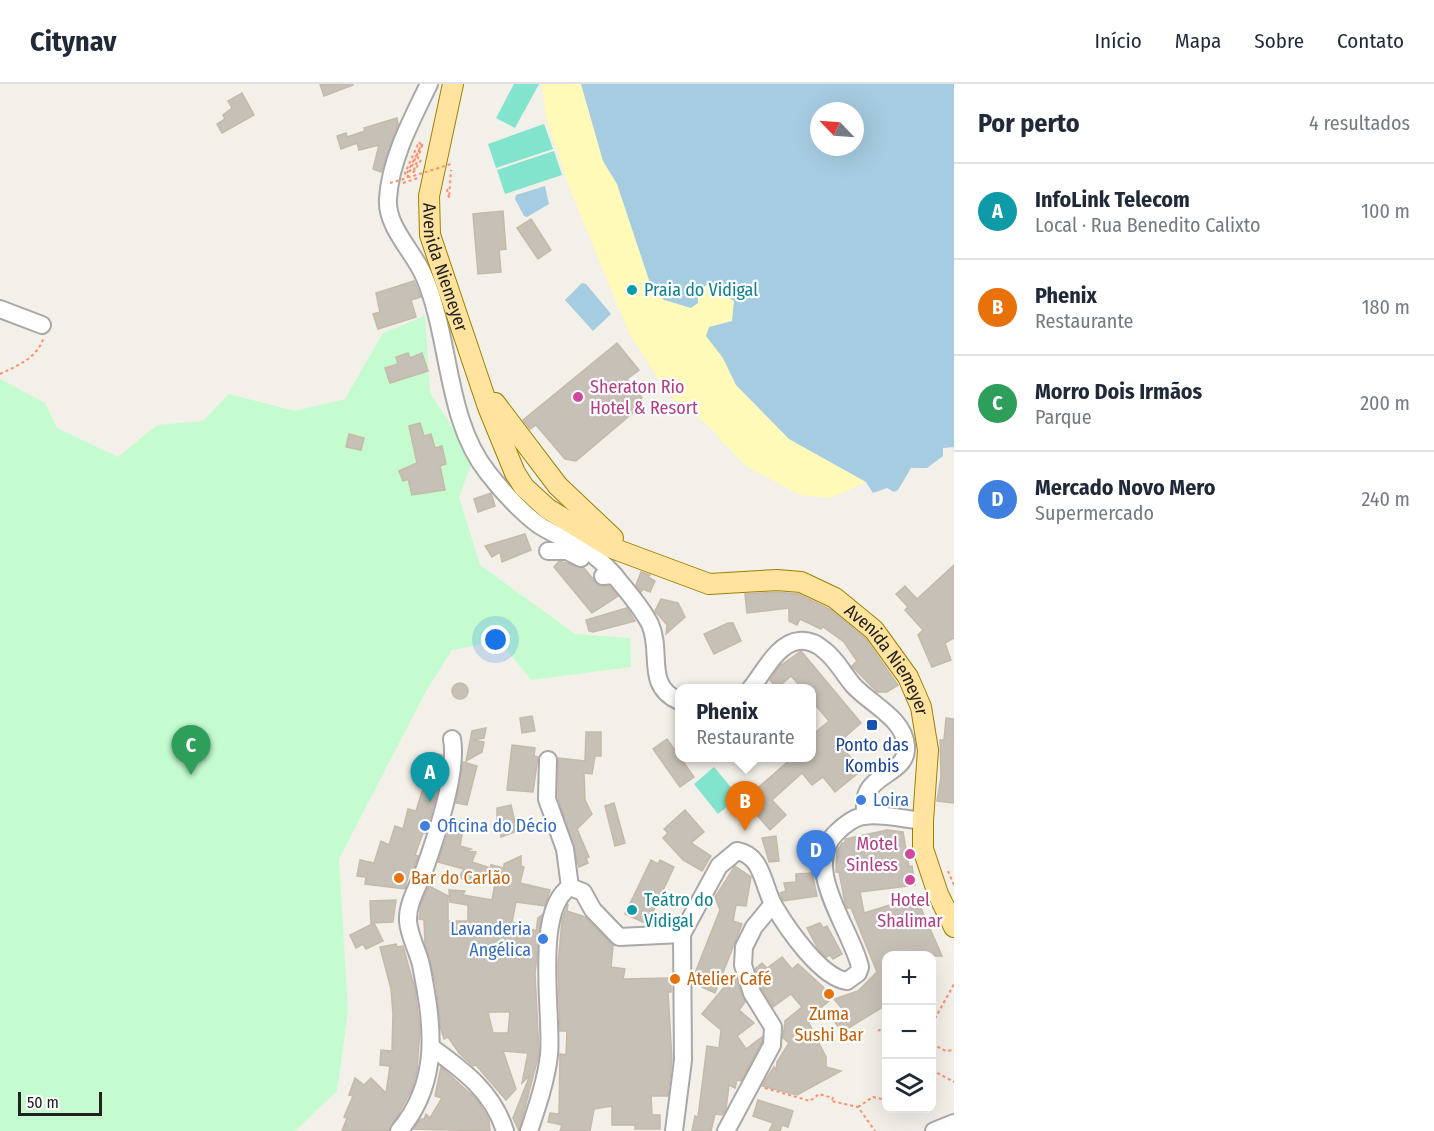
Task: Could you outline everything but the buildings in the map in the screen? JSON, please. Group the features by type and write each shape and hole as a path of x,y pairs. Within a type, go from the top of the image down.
{"main road":[{"name":"Avenida Niemeyer","path":"453,84 433,172 428,216 435,254 478,378 515,473 534,498 560,518 612,548 708,584 777,580 801,582 835,598 874,630 908,677 926,727 928,759 923,821 924,849 930,874 954,927"},
{"name":"Avenida Niemeyer","path":"478,378 526,447 558,486 596,525 639,559"},
{"path":"515,473 540,485 558,486 560,518"}],"street":[{"path":"429,84 409,124 390,183 388,204 393,222 422,272 434,299 450,379 463,425 486,471 514,503 540,525 590,552 614,575 642,610 654,635 659,684 663,692 675,699"},
{"path":"0,309 42,325"},
{"path":"548,551 567,551 582,559 601,576 614,575"},
{"path":"754,684 783,648 791,642 811,642 824,650 854,686 892,719 902,731 906,753 896,769 873,784 865,801 865,816"},
{"path":"399,1131 422,1096 431,1047 426,992 408,921 412,900 431,849 450,779 454,753 452,739"},
{"path":"528,1131 549,1058 550,1036 546,982 548,941 560,898 570,887 566,849 547,799 548,760"},
{"path":"675,1131 683,1060 682,934 719,866 737,851 749,855 765,880 773,904 827,973 837,980 847,981 853,978 861,967 835,905 824,863 831,838 851,821 865,816 923,821"},
{"path":"570,887 583,891 592,910 619,937 682,934"},
{"path":"726,1131 751,1083 768,1057 774,1034 767,1014 746,980 744,947 754,927 773,904"},
{"path":"431,1047 482,1089 493,1103 505,1131"},
{"path":"934,1131 954,1123"}],"path":[{"path":"390,183 406,178 421,142 405,173 406,176"},
{"path":"406,176 421,143 423,145 413,173 428,145"},
{"path":"424,168 426,157"},
{"path":"443,174 448,157"},
{"path":"406,176 451,164 449,198 447,197 448,168 446,166"},
{"path":"0,374 26,362 37,352 44,339 45,329 42,325"},
{"path":"945,866 954,885"},
{"path":"936,1017 954,984"},
{"path":"878,1031 882,1028"},
{"path":"936,1046 946,1051 954,1050"},
{"path":"936,1072 954,1082"},
{"path":"751,1083 810,1101 819,1094 833,1098 831,1101 858,1107 875,1131"},
{"path":"858,1107 873,1097 882,1099"}],"sand":[{"name":"Praia do Vidigal","path":"542,84 581,84 603,161 617,184 651,286 664,300 672,302 698,294 706,285 715,288 734,301 732,321 710,327 706,335 723,358 736,385 789,439 866,482 830,498 800,495 746,466 704,422 668,394 630,335 571,192 546,118"}],"green space":[{"path":"514,84 539,84 515,128 496,118"},
{"path":"544,124 553,149 496,168 488,144"},
{"path":"554,151 562,175 505,194 497,170"},
{"path":"425,316 430,393 473,459 459,497 480,565 575,634 630,638 631,667 531,680 500,641 452,650 426,691 339,859 348,1012 337,1091 295,1131 0,1131 0,379 45,403 57,428 118,457 157,425 203,421 229,394 295,411 345,399 383,333"},
{"path":"714,767 739,797 718,814 694,784"}],"water":[{"path":"581,84 954,84 954,449 953,447 943,448 943,456 927,468 911,468 898,490 894,492 887,488 873,493 866,482 789,439 736,385 723,358 706,336 709,327 732,321 734,301 715,288 706,285 698,294 698,303 691,308 664,300 651,286 617,184 603,161"},
{"path":"545,186 549,204 527,217 524,216 515,199 516,195"},
{"path":"582,283 586,284 611,314 593,331 565,300"}],"place":[{"name":"Praia do Vidigal","path":"632,290"},
{"name":"Sheraton Rio Hotel & Resort","path":"578,397"},
{"name":"Ponto das Kombis","path":"872,725"},
{"name":"Morro Dois Irmãos","path":"191,775"},
{"name":"Loira","path":"861,800"},
{"name":"InfoLink Telecom","path":"430,802"},
{"name":"Oficina do Décio","path":"425,826"},
{"name":"Phenix","path":"745,831"},
{"name":"Motel Sinless","path":"910,854"},
{"name":"Bar do Carlão","path":"399,878"},
{"name":"Mercado Novo Mero","path":"816,880"},
{"name":"Hotel Shalimar","path":"910,880"},
{"name":"Teátro do Vidigal","path":"632,910"},
{"name":"Lavanderia Angélica","path":"543,939"},
{"name":"Atelier Café","path":"675,979"},
{"name":"Zuma Sushi Bar","path":"829,994"}]}
